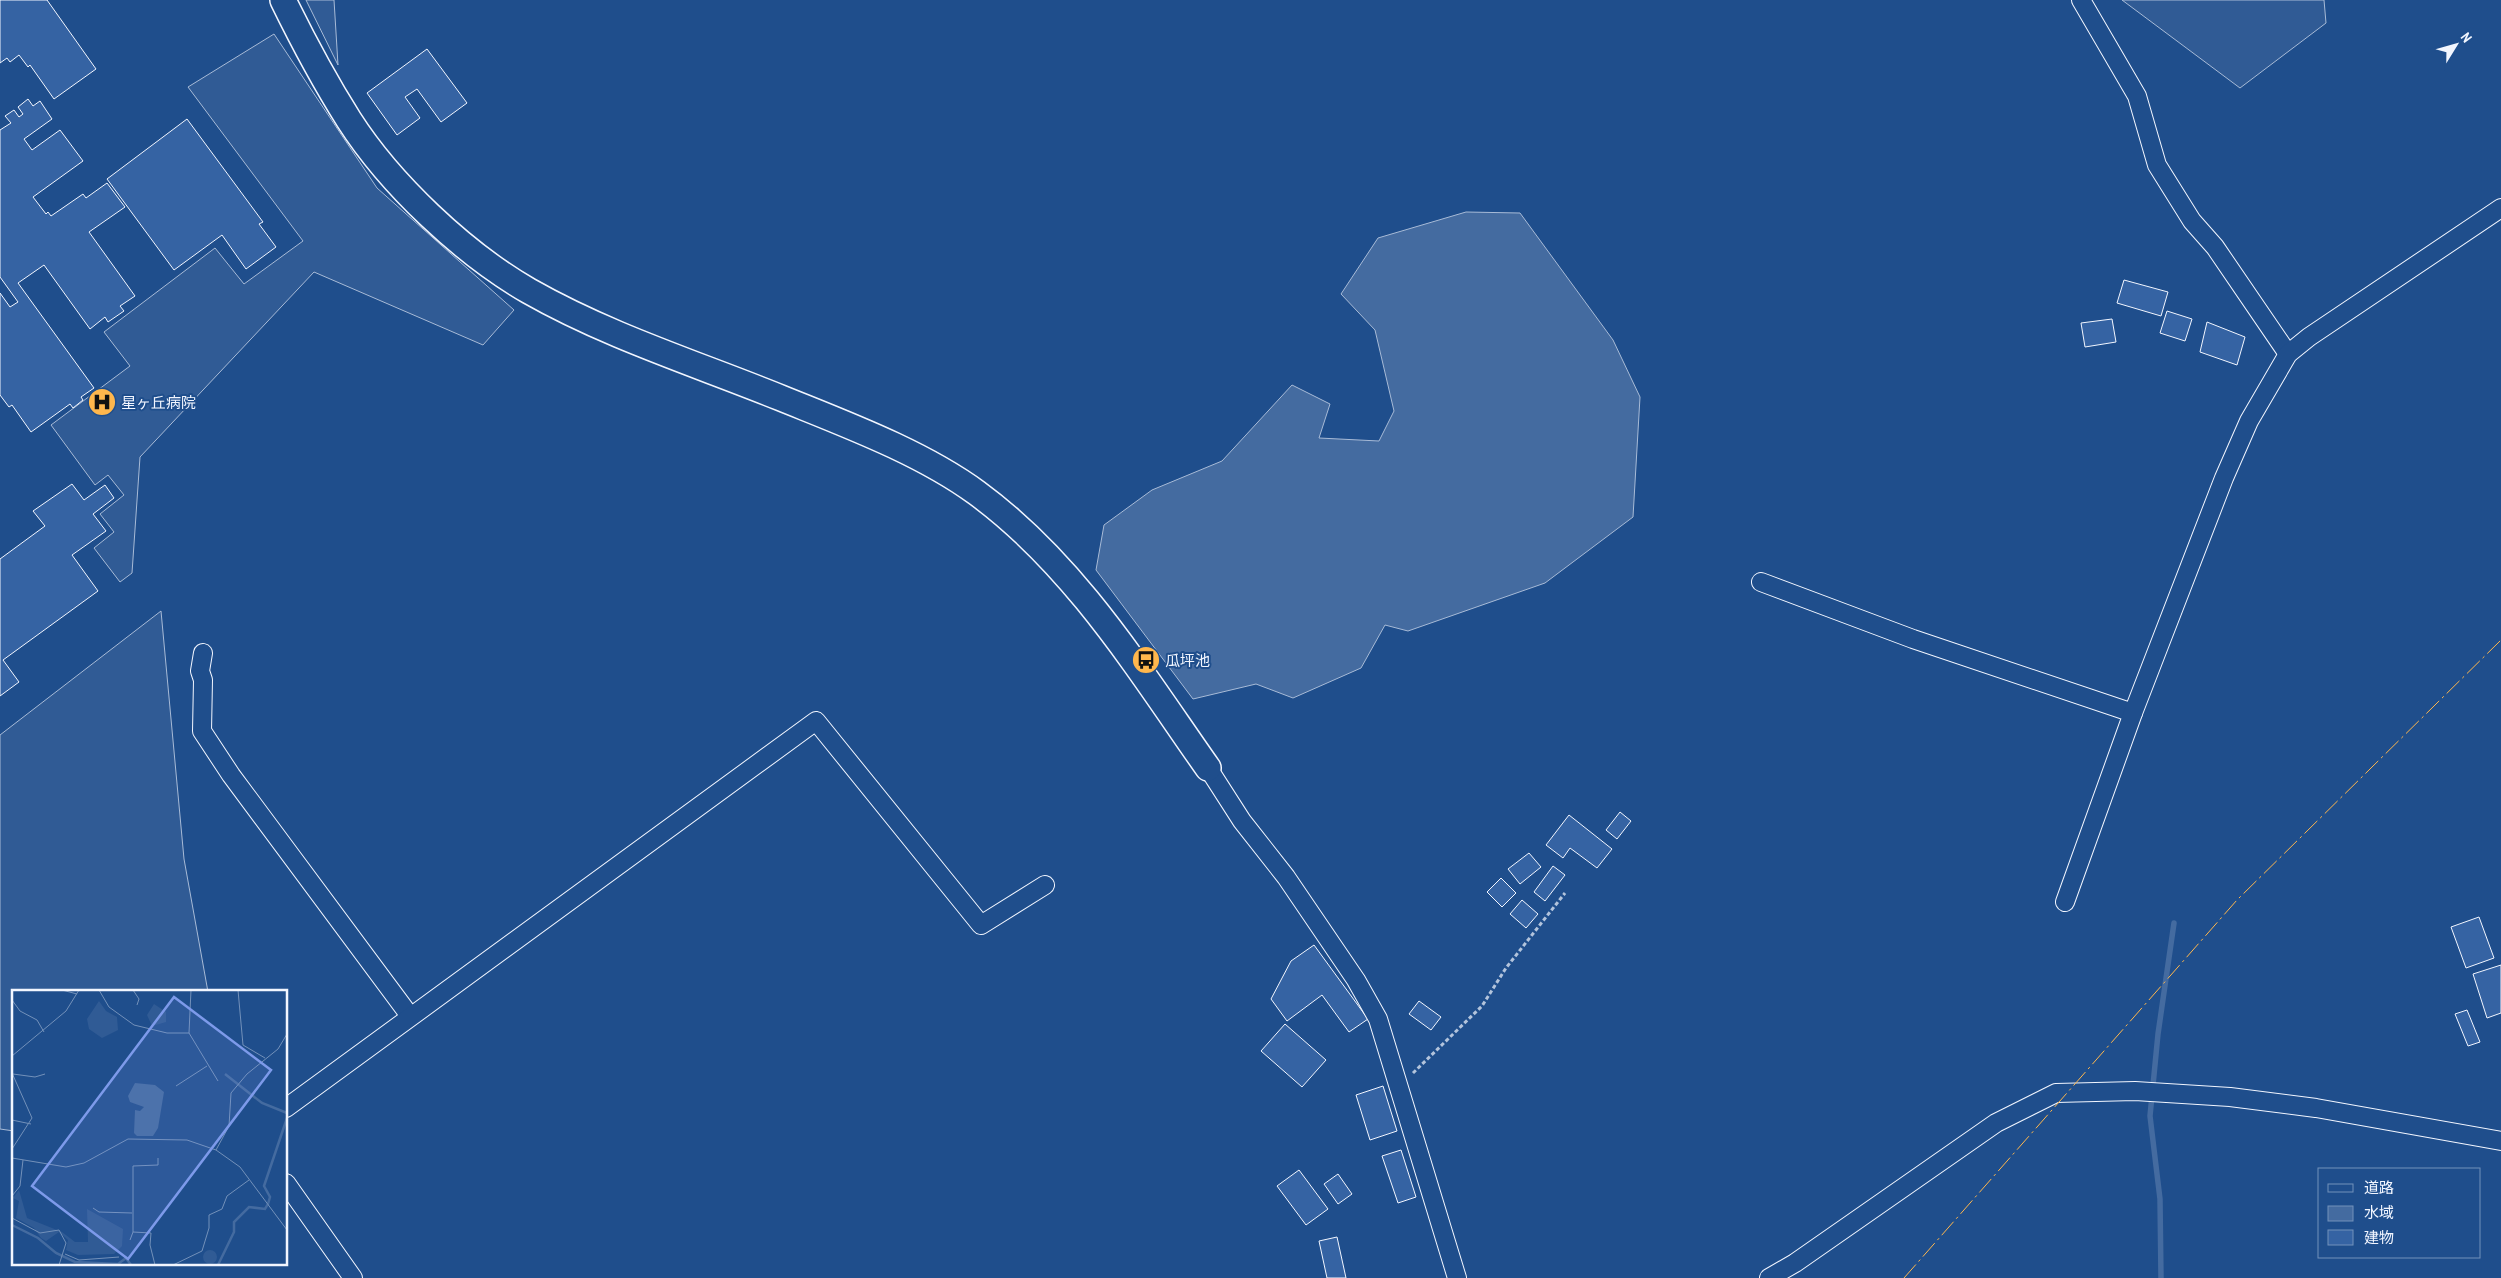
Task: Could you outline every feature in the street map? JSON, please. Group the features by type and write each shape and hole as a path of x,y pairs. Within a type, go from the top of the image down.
{"street":[{"path":"283,0 350,121 383,166 435,219 478,257 529,291 620,335 819,414 931,463 976,492 1055,560 1120,642 1208,768 1242,821 1286,877 1368,999 1378,1019 1457,1278"},
{"path":"2081,0 2137,96 2157,165 2192,221 2214,248 2288,354"},
{"path":"2065,902 2133,713 2224,478 2249,422 2288,354 2309,336 2501,208"},
{"path":"1761,582 1913,639 2133,713"},
{"path":"203,653 200,671 203,680 202,731 231,775 410,1016"},
{"path":"288,1107 816,721 981,925 1045,886"},
{"path":"1769,1278 1795,1263 1996,1123 2056,1093 2135,1091 2230,1097 2316,1108 2501,1141"},
{"path":"288,1186 353,1278"}],"path":[{"path":"1398,1083 1410,1076 1482,1006 1506,968 1565,893"}],"shaded area":[{"path":"306,0 334,0 338,65"},
{"path":"2122,0 2324,0 2326,23 2240,88"},
{"path":"274,34 377,188 514,310 483,345 314,272 140,457 132,573 120,582 94,548 114,532 100,514 124,495 108,475 95,485 51,425 130,366 104,332 215,248 244,284 303,241 188,87"},
{"path":"161,611 184,859 208,990 12,990 12,1131 0,1129 0,735"}],"water":[{"name":"瓜坪池","path":"1466,212 1520,213 1613,340 1640,397 1633,517 1545,583 1408,631 1385,625 1361,668 1293,698 1256,684 1193,699 1096,570 1104,525 1152,490 1222,461 1292,385 1330,404 1319,438 1379,441 1394,411 1375,330 1341,294 1378,238"}],"building":[{"path":"0,0 47,0 96,69 54,99 30,65 28,67 19,55 10,62 7,58 0,63"},
{"path":"427,49 467,103 441,122 417,89 405,97 420,118 397,135 367,93"},
{"path":"28,99 33,106 40,101 52,119 24,139 32,150 60,130 83,161 33,197 46,214 48,212 51,216 83,194 86,198 107,183 125,207 89,232 135,296 120,306 124,311 108,322 105,317 90,329 44,265 18,283 94,388 81,397 83,400 73,408 70,404 31,432 12,405 9,407 0,395 0,293 10,307 18,302 0,277 0,130 11,123 5,116 14,110 19,117 23,114 18,107"},
{"path":"187,119 263,222 259,224 276,247 246,269 222,235 174,270 107,179"},
{"path":"2124,280 2168,292 2161,316 2117,303"},
{"path":"2167,311 2192,319 2185,341 2160,333"},
{"path":"2112,319 2116,342 2085,347 2081,323"},
{"path":"2207,322 2245,337 2237,365 2200,352"},
{"path":"72,484 84,500 105,485 114,498 93,514 106,531 72,555 98,591 3,660 19,682 0,696 0,559 45,526 33,511"},
{"path":"1620,812 1631,821 1617,839 1606,830"},
{"path":"1569,815 1612,849 1597,868 1570,848 1563,858 1546,845"},
{"path":"1529,853 1541,867 1520,884 1508,869"},
{"path":"1553,866 1565,875 1545,901 1534,892"},
{"path":"1501,878 1516,893 1502,907 1487,892"},
{"path":"1522,900 1538,914 1526,928 1510,914"},
{"path":"2479,917 2494,958 2466,968 2451,927"},
{"path":"1314,945 1368,1019 1349,1032 1322,995 1287,1021 1271,999 1291,961"},
{"path":"2501,965 2501,1013 2487,1018 2473,974"},
{"path":"1419,1001 1441,1017 1431,1030 1409,1014"},
{"path":"2467,1010 2480,1042 2468,1046 2455,1014"},
{"path":"1285,1024 1326,1060 1302,1087 1261,1051"},
{"path":"1383,1086 1397,1131 1370,1140 1356,1095"},
{"path":"1401,1150 1416,1197 1398,1203 1382,1156"},
{"path":"1299,1170 1328,1209 1306,1225 1277,1186"},
{"path":"1338,1174 1352,1194 1338,1204 1324,1184"},
{"path":"1337,1237 1346,1278 1327,1278 1319,1241"}],"waterway":[{"path":"2161,1278 2160,1199 2150,1116 2158,1034 2174,923"}],"power":[{"path":"1904,1278 2237,900 2501,640"}],"place":[{"name":"星ヶ丘病院","path":"102,402"},
{"name":"瓜坪池","path":"1146,660"}]}
